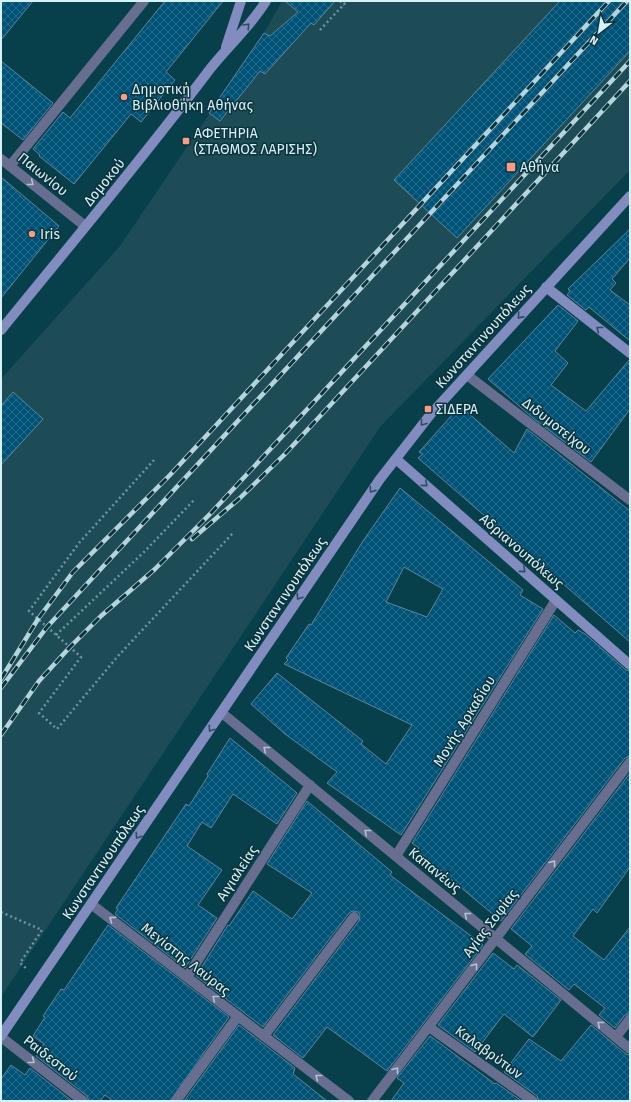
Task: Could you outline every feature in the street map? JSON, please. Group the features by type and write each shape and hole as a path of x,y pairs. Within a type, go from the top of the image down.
{"street":[{"path":"10,166 144,1"},
{"path":"225,49 241,1"},
{"path":"225,49 250,23 266,1"},
{"name":"Δομοκού","path":"1,330 166,128 225,49"},
{"name":"Παιωνίου","path":"1,158 85,226"},
{"name":"Κωνσταντινουπόλεως","path":"1,1036 222,713 361,506 396,459 430,415 630,196"},
{"path":"546,288 630,353"},
{"name":"Διδυμοτείχου","path":"467,375 630,500"},
{"name":"Αδριανουπόλεως","path":"396,459 630,665"},
{"name":"Μονής Αρκαδίου","path":"396,856 556,600"},
{"name":"Καπανέως","path":"222,713 630,1049"},
{"name":"Αγίας Σοφίας","path":"372,1101 630,762"},
{"name":"Αιγιαλείας","path":"187,977 310,785"},
{"name":"Μεγίστης Λαύρας","path":"91,904 349,1101"},
{"path":"264,1036 354,917"},
{"path":"176,1101 238,1016"},
{"path":"616,1037 630,1019"},
{"name":"Καλαβρύτων","path":"429,1026 533,1101"},
{"name":"Ραιδεστού","path":"1,1036 83,1101"}],"path":[{"path":"340,1 344,5"},
{"path":"320,30 347,1"},
{"path":"154,460 80,543 29,611 81,657 39,713 57,729 118,656 233,533"},
{"path":"56,635 144,552 195,499"},
{"path":"1,912 42,930 20,963"}],"shaded area":[{"path":"282,1 630,1 630,170 380,427 1,997 1,379 120,246 264,33"}],"building":[{"path":"1,1 33,1 1,40"},
{"name":"Δημοτική Βιβλιοθήκη Αθήνας","path":"165,1 223,1 166,72 175,80 141,122 131,114 74,184 39,156 40,155 33,149 63,112 70,118"},
{"path":"285,1 335,1 314,25 311,23 265,74 260,71 220,121 209,113 264,33 270,36 298,12"},
{"path":"560,1 630,1 630,51 457,238 394,180"},
{"path":"1,61 53,103 23,140 1,123"},
{"path":"1,177 59,226 1,298"},
{"path":"630,229 630,258 612,279 616,283 610,290 630,305 630,341 589,307 586,310 567,295 570,291 568,289"},
{"path":"558,305 578,321 555,351 568,363 551,385 586,411 630,359 630,409 591,462 533,418 488,379"},
{"path":"13,392 43,419 1,465 1,406"},
{"path":"460,406 514,453 527,429 630,511 630,642 418,458 423,454 419,452"},
{"path":"400,488 523,590 520,595 543,609 401,835 327,783 337,772 285,734 251,704 277,673 363,741 361,744 386,764 412,725 284,664 288,660 286,658 309,624 311,625 363,541","holes":["404,567 443,589 427,617 386,602"]},
{"path":"554,615 575,633 578,630 585,634 626,670 630,671 630,756 625,758 501,921 417,851 419,848 412,843"},
{"path":"230,738 297,793 277,824 233,794 211,828 202,822 187,846 222,870 198,905 217,918 185,968 115,914 118,909 116,908 186,804 189,806"},
{"path":"630,773 630,867 597,913 593,909 573,936 604,960 630,927 630,1013 625,1015 615,1028 599,1015 605,1008 574,984 569,990 525,954 532,946 511,929"},
{"path":"307,801 392,872 390,875 483,945 387,1071 327,1027 303,1058 273,1035 359,921 360,915 358,912 352,911 349,913 263,1027 196,976 228,925 229,926 253,891 292,919 312,893 267,864"},
{"path":"108,925 229,1017 170,1101 113,1101 105,1095 100,1101 89,1101 87,1096 36,1056 44,1044 33,1036 45,1017 43,1016 61,989 64,990"},
{"path":"493,953 514,969 517,965 561,1000 533,1037 504,1014 475,1052 438,1025"},
{"path":"239,1025 295,1068 293,1074 327,1101 184,1101"},
{"path":"591,1025 626,1054 630,1055 630,1101 539,1101 537,1096 504,1072 529,1039 561,1061"},
{"path":"430,1036 495,1084 496,1083 522,1101 391,1101 404,1083 397,1078"},
{"path":"11,1065 25,1075 30,1068 72,1101 1,1101 1,1079"}],"railway":[{"path":"1,679 38,619 73,572 170,475 609,1"},
{"path":"1,688 47,627 627,1"},
{"path":"1,735 39,681 70,647 101,616 155,569 211,513 630,61"},
{"path":"192,539 240,498 285,454 630,81"}],"place":[{"name":"Δημοτική Βιβλιοθήκη Αθήνας","path":"124,97"},
{"name":"ΑΦΕΤΗΡΙΑ (ΣΤΑΘΜΟΣ ΛΑΡΙΣΗΣ)","path":"186,141"},
{"name":"Αθήνα","path":"511,167"},
{"name":"Iris","path":"32,234"},
{"name":"ΣΙΔΕΡΑ","path":"428,409"}]}
